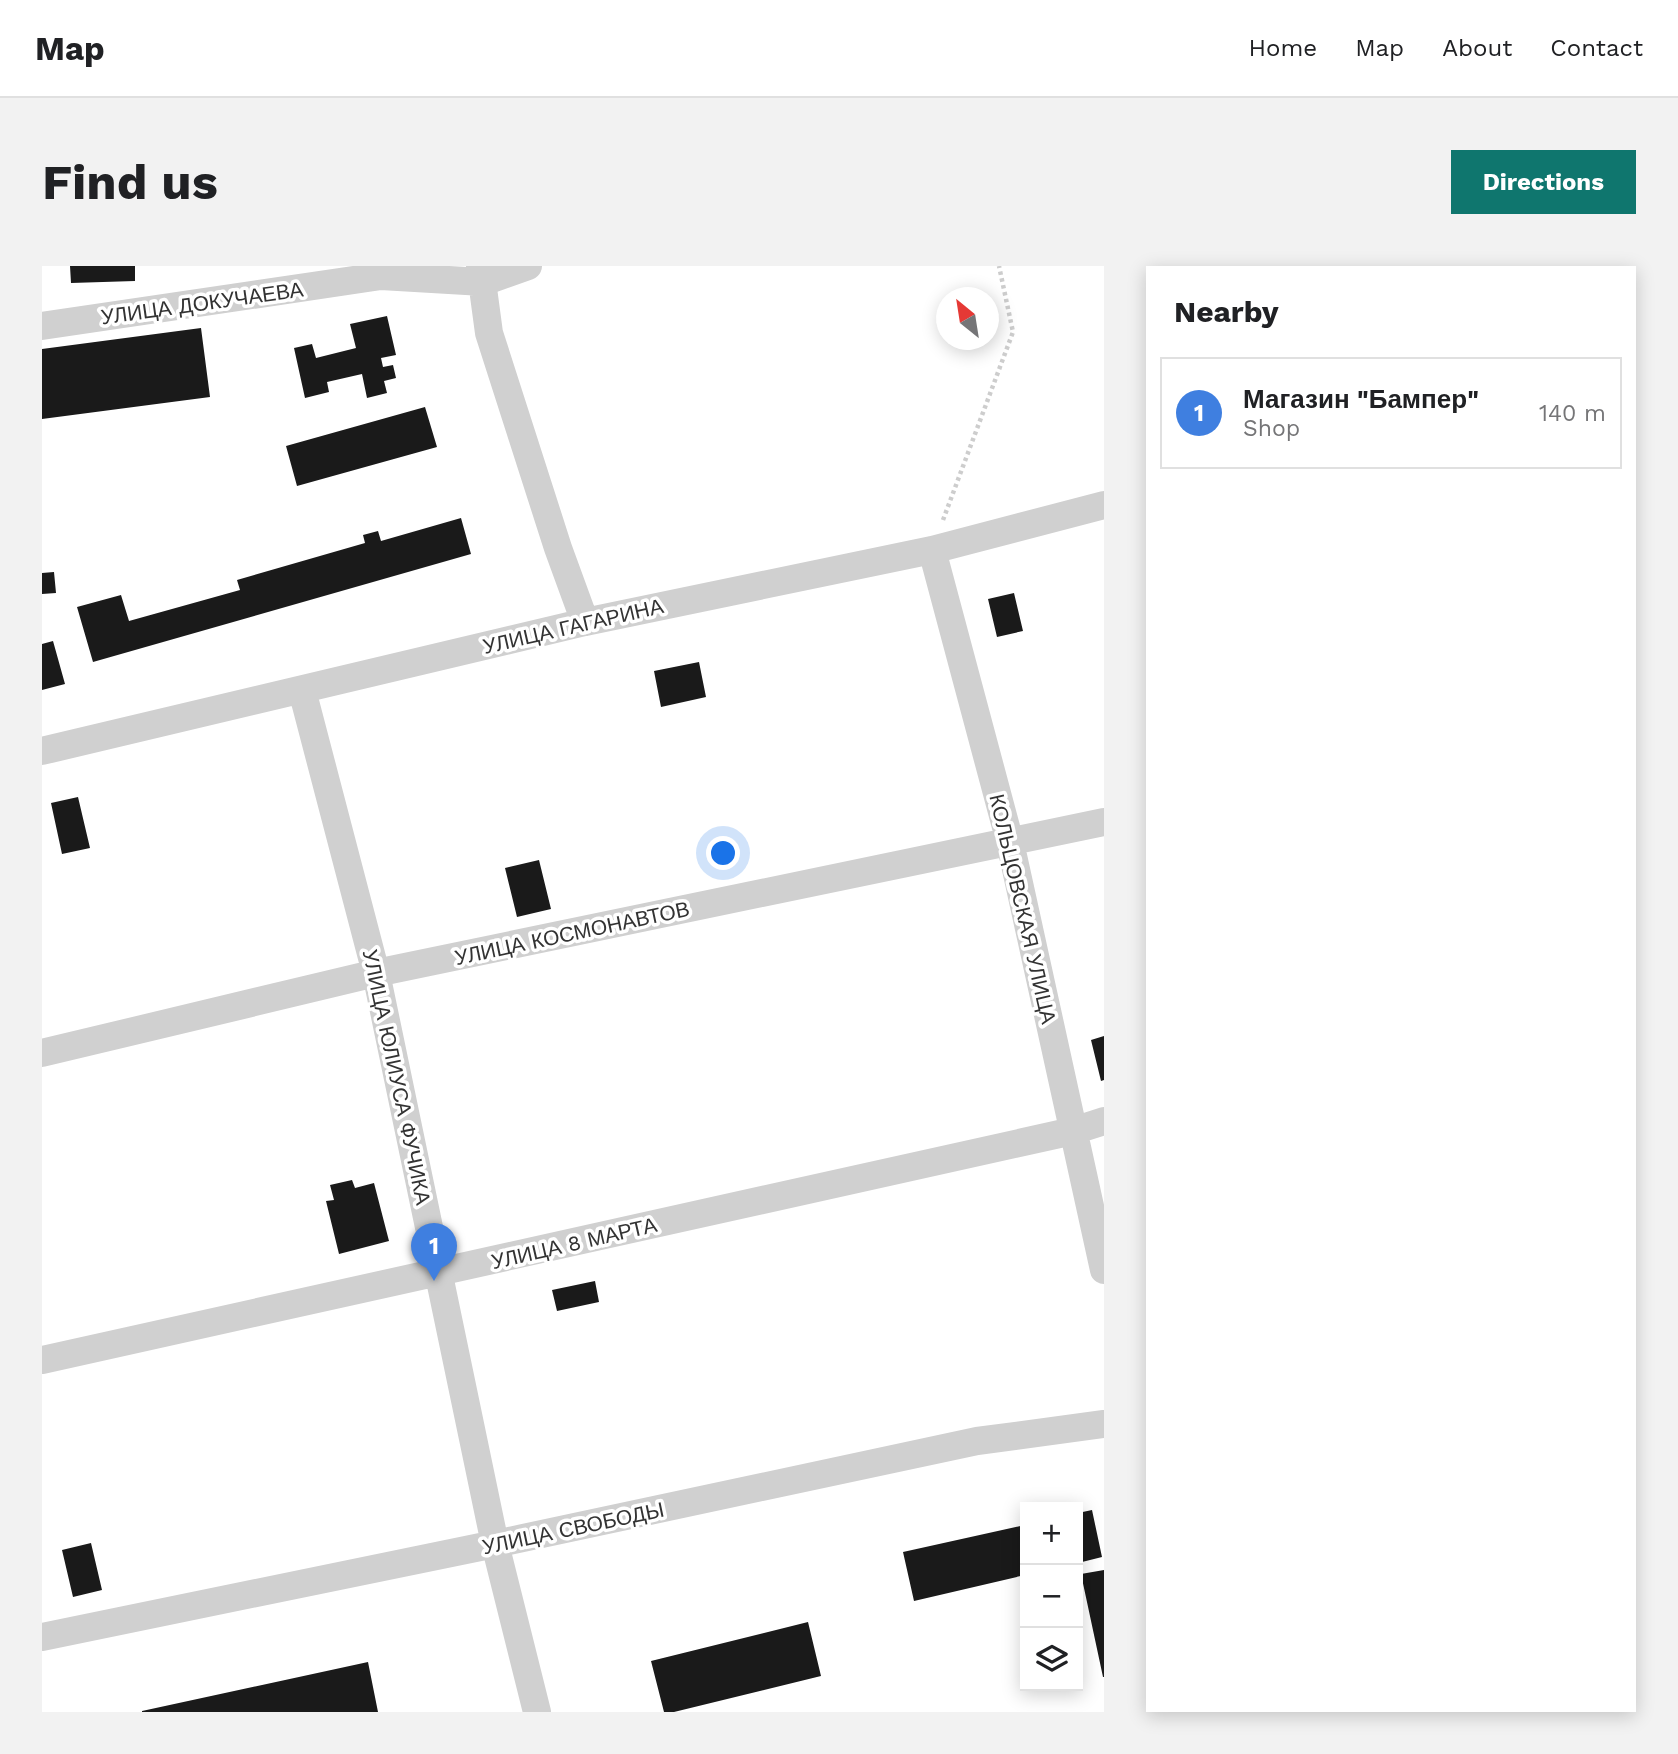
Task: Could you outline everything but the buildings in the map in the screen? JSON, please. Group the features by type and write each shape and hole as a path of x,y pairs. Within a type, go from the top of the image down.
{"street":[{"name":"УЛИЦА ДОКУЧАЕВА","path":"42,326 381,276 482,274 528,266"},
{"path":"482,274 489,333 558,548 585,622"},
{"name":"УЛИЦА ГАГАРИНА","path":"42,751 585,622 932,550 1104,505"},
{"name":"КОЛЬЦОВСКАЯ УЛИЦА","path":"932,550 1010,842 1104,1270"},
{"name":"УЛИЦА ЮЛИУСА ФУЧИКА","path":"302,690 376,973 495,1544 537,1712"},
{"name":"УЛИЦА КОСМОНАВТОВ","path":"42,1053 376,973 1104,822"},
{"name":"УЛИЦА 8 МАРТА","path":"42,1360 1073,1131 1104,1121"},
{"name":"УЛИЦА СВОБОДЫ","path":"42,1637 977,1441 1104,1424"}],"path":[{"path":"932,550 1013,332 999,266"}],"place":[{"name":"Магазин \"Бампер\"","path":"434,1281"}]}
